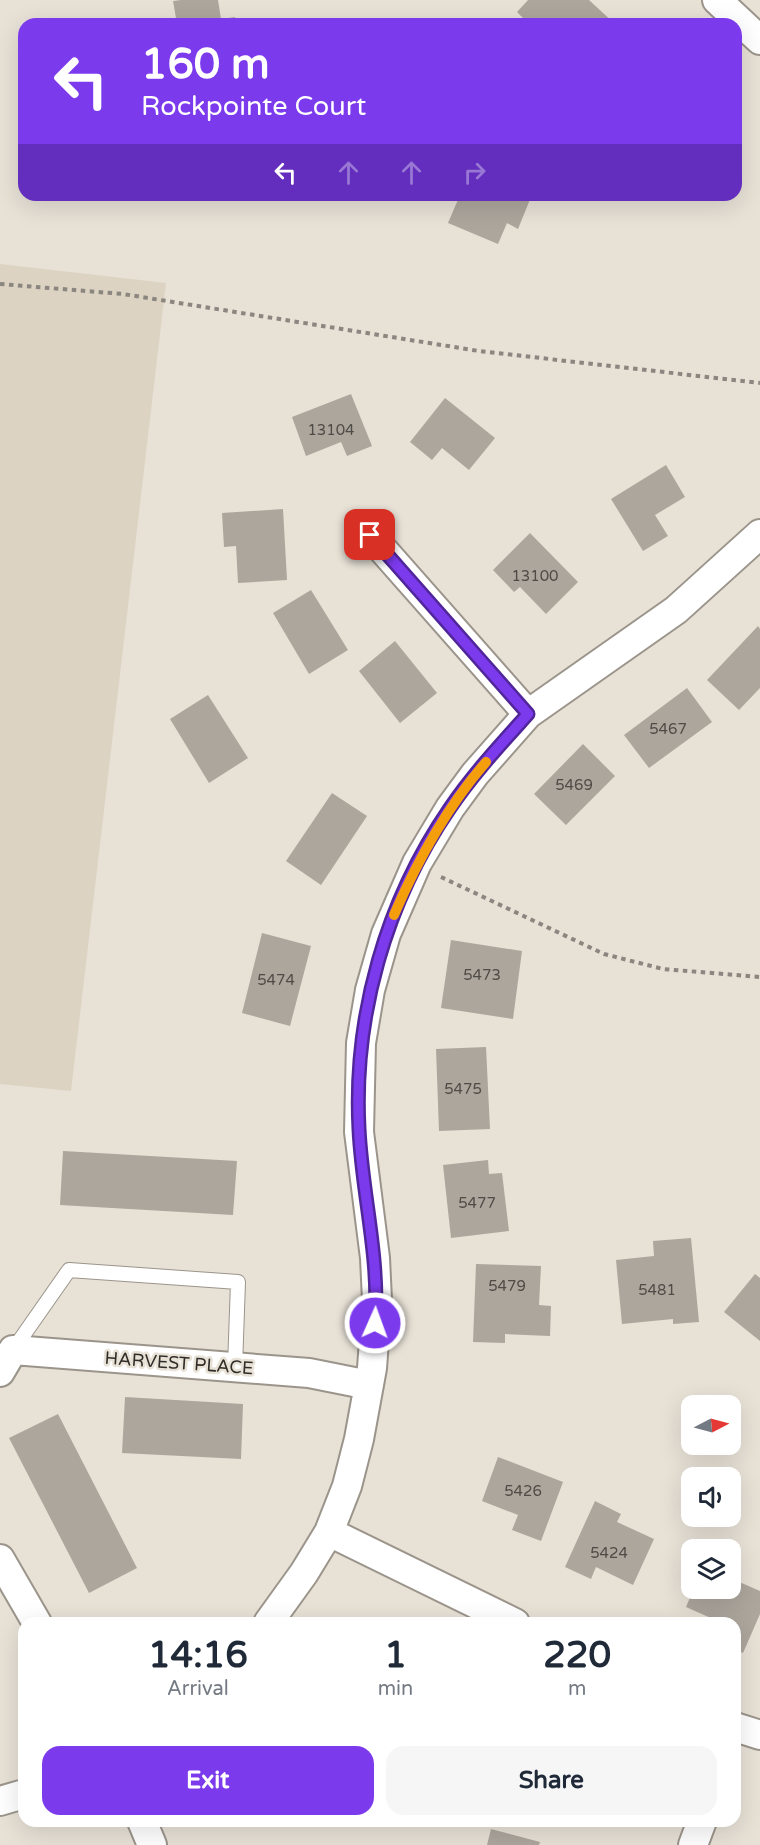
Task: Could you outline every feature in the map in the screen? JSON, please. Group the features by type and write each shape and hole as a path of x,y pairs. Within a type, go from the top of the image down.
{"street":[{"path":"717,0 736,18"},
{"path":"742,23 760,40"},
{"path":"272,1617 329,1532 346,1486 369,1385 377,1300 375,1258 359,1132 361,1043 370,990 386,934 417,863 469,782 528,714 676,610 760,534"},
{"path":"370,535 528,714"},
{"name":"HARVEST PLACE","path":"7,1361 235,1367 309,1372 369,1385"},
{"path":"329,1532 503,1617"},
{"path":"0,1559 34,1617"},
{"path":"0,1801 18,1796"},
{"path":"144,1827 152,1845"},
{"path":"693,1845 700,1827"}],"lane":[{"path":"7,1361 69,1270 238,1282 235,1367"}],"path":[{"path":"0,284 123,294 479,351 760,383"},
{"path":"417,863 604,954 663,969 760,976"}],"shaded area":[{"path":"0,264 166,283 71,1091 0,1084"}],"building":[{"path":"218,0 221,18 176,18 173,1"},
{"path":"528,0 589,0 608,18 523,18 517,12"},
{"path":"457,201 529,201 518,229 507,223 498,244 448,223"},
{"path":"351,394 372,446 347,456 341,442 306,456 292,417"},
{"path":"445,398 495,438 469,470 442,448 432,460 410,442"},
{"path":"666,465 685,497 655,515 668,536 643,551 611,499"},
{"path":"283,509 287,580 238,583 236,546 224,547 222,513"},
{"path":"530,533 578,582 546,614 520,587 514,592 493,570"},
{"path":"311,590 348,650 309,674 273,613"},
{"path":"758,626 760,629 760,688 739,710 707,680"},
{"path":"395,641 437,693 400,723 359,671"},
{"path":"687,688 712,722 649,768 624,735"},
{"path":"208,695 248,758 209,783 170,719"},
{"path":"583,744 615,776 566,825 534,794"},
{"path":"332,793 367,816 321,885 286,861"},
{"path":"262,933 311,946 290,1026 242,1013"},
{"path":"451,940 522,951 513,1019 441,1008"},
{"path":"486,1047 490,1129 439,1131 436,1049"},
{"path":"63,1151 237,1161 233,1215 60,1205"},
{"path":"488,1160 489,1174 502,1173 509,1231 451,1238 443,1165"},
{"path":"691,1238 699,1322 673,1324 673,1319 622,1324 616,1260 654,1256 653,1241"},
{"path":"476,1264 541,1266 539,1305 551,1306 550,1336 505,1334 505,1343 473,1342"},
{"path":"755,1274 760,1278 760,1341 724,1312"},
{"path":"125,1397 243,1404 241,1459 122,1453"},
{"path":"58,1414 137,1568 89,1593 9,1438"},
{"path":"498,1457 563,1482 541,1541 512,1530 518,1515 482,1501"},
{"path":"595,1501 621,1514 617,1522 654,1539 633,1585 596,1567 591,1579 565,1567"},
{"path":"741,1583 760,1591 760,1614 743,1653 741,1652 741,1617 708,1617 686,1607 689,1599 741,1599"},
{"path":"491,1829 540,1842 539,1845 487,1845"}],"slow traffic":[{"path":"394,915 417,863 432,837 450,808 486,762"}],"route":[{"path":"370,535 528,714 475,774 450,808 417,863 386,934 370,990 361,1043 358,1092 359,1132 375,1258 377,1300 375,1323"}]}
